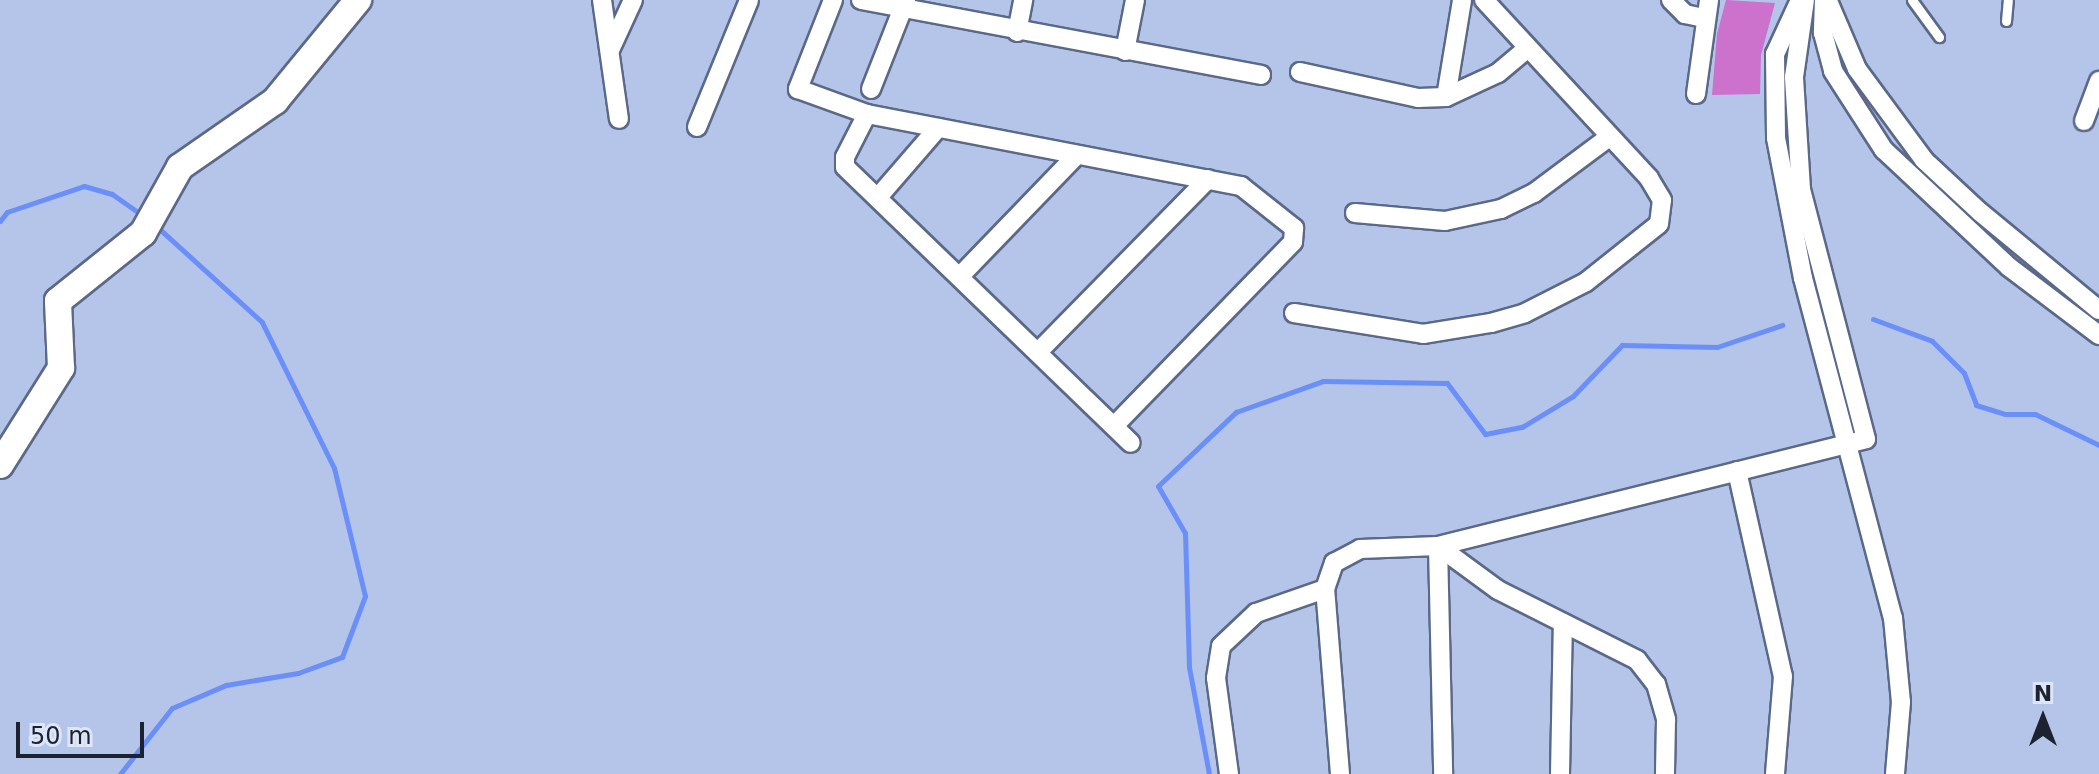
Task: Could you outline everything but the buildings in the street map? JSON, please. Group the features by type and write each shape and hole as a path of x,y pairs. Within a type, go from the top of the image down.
{"street":[{"path":"0,465 61,368 58,301 143,233 166,188 191,158 275,101 358,0"},
{"path":"602,0 619,119"},
{"path":"610,50 633,0"},
{"path":"697,127 749,0"},
{"path":"833,0 797,87 867,114 1241,186 1296,235 1115,425"},
{"path":"861,0 905,5 1017,32 1261,75"},
{"path":"1017,32 1023,0"},
{"path":"1125,51 1135,0"},
{"path":"1446,97 1462,0"},
{"path":"1294,313 1423,334 1525,313 1586,282 1659,224 1662,200 1649,178 1525,50 1484,0"},
{"path":"1671,0 1685,14 1706,9 1696,94"},
{"path":"1340,774 1325,589 1334,563 1360,549 1438,546 1866,439 1801,189 1793,131 1803,0"},
{"path":"1803,0 1775,54 1776,138 1803,278 1893,618 1901,702 1895,774"},
{"path":"1826,0 1823,29 1833,71 1884,150 2009,267 2099,335"},
{"path":"1826,0 1857,69 1924,160 1980,212 2099,310"},
{"path":"871,89 905,5"},
{"path":"1799,29 1823,29"},
{"path":"1300,72 1418,98 1446,97 1498,73 1525,50"},
{"path":"2084,121 2099,81"},
{"path":"867,114 844,162 1131,443"},
{"path":"879,196 938,128"},
{"path":"1355,213 1445,221 1501,209 1534,193 1609,137"},
{"path":"961,275 1077,155"},
{"path":"1039,351 1208,179"},
{"path":"1737,471 1783,676 1775,774"},
{"path":"1438,546 1498,590 1637,660 1656,684 1666,720 1665,774"},
{"path":"1438,546 1443,774"},
{"path":"1229,774 1216,678 1221,646 1256,613 1325,589"},
{"path":"1560,774 1563,623"}],"lane":[{"path":"1912,0 1939,37"},
{"path":"2006,21 2008,0"}],"waterway":[{"path":"0,221 7,212 84,186 112,194 142,215"},
{"path":"120,774 172,708 226,685 298,673 342,657 365,596 334,468 262,322 156,226"},
{"path":"1873,319 1932,341 1964,373 1976,405 2005,414 2035,414 2099,445"},
{"path":"1209,774 1189,667 1185,533 1158,486 1236,412 1323,381 1447,383 1485,434 1522,427 1573,396 1622,345 1717,347 1782,325"}]}
